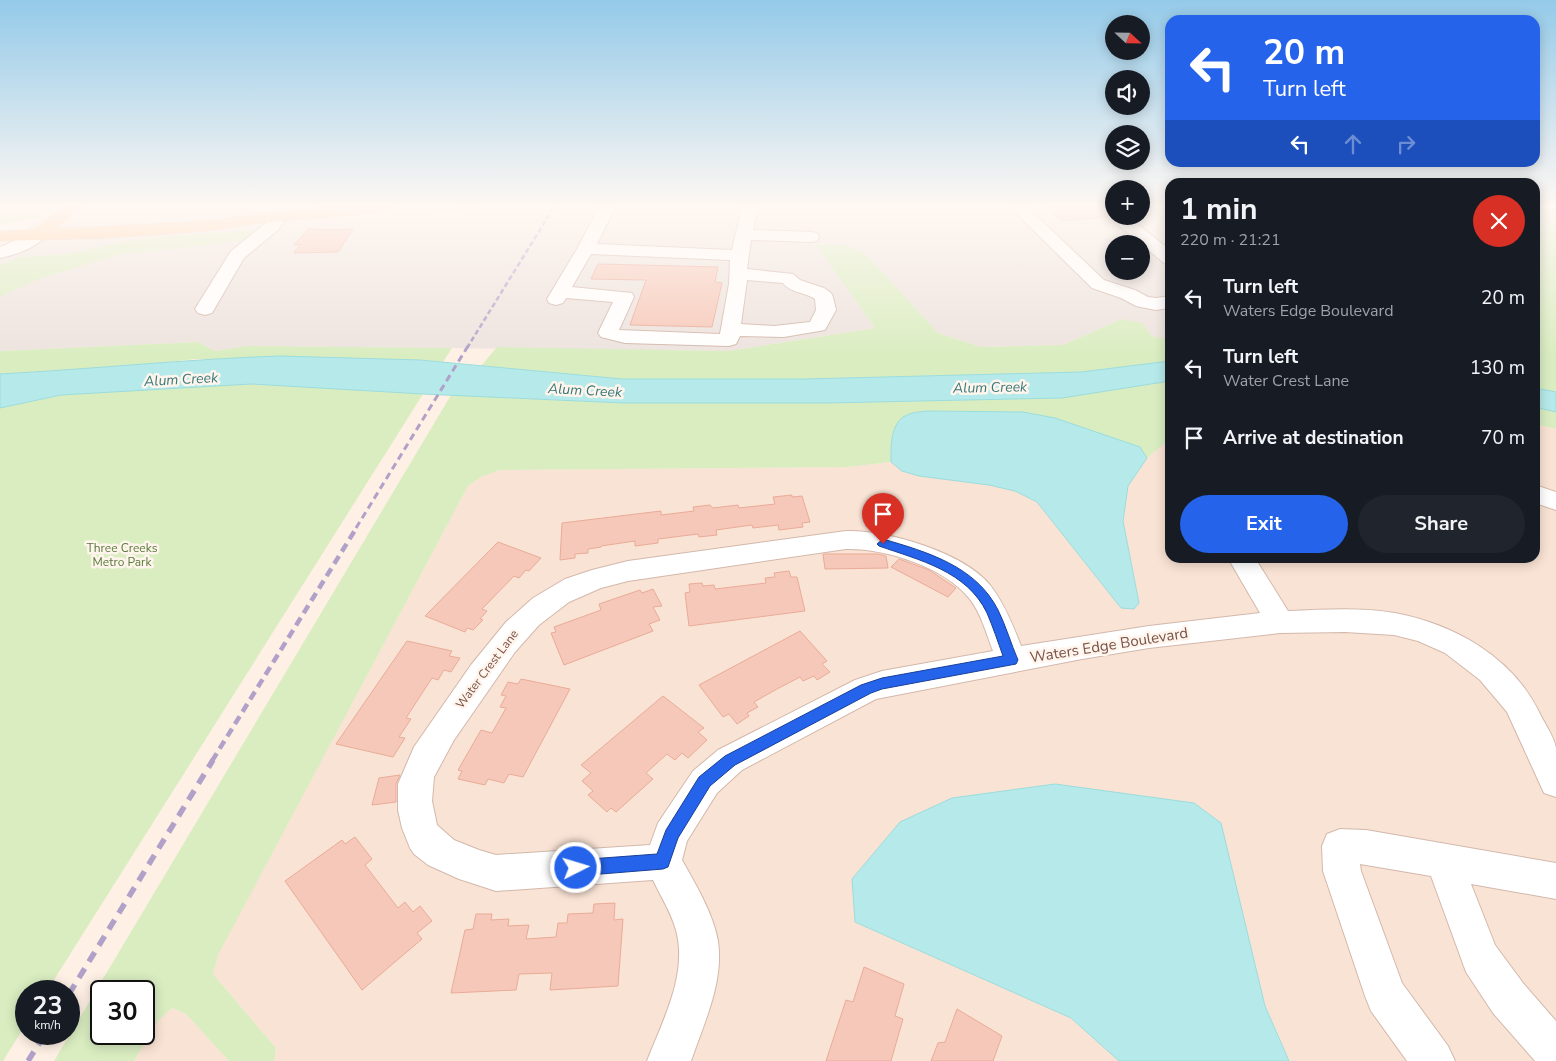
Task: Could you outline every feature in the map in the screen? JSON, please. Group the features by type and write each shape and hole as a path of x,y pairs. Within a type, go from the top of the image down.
{"street":[{"path":"205,309 236,257"},
{"path":"581,257 558,295 625,297 608,333 625,337 729,340 738,284 740,257"},
{"path":"657,257 738,265 786,278 800,288 816,292 824,297 826,310 818,326 778,333 731,330"},
{"path":"1069,257 1098,284 1128,294 1143,302 1156,304 1165,303"},
{"path":"1540,495 1556,502"},
{"name":"Water Crest Lane","path":"663,862 496,873 477,868 442,852 427,842 420,828 414,797 416,778 432,746 501,647 526,619 560,594 578,585 617,574 764,550 846,540 871,540 922,556 944,565 964,577 980,592 992,611 1011,660"},
{"path":"1244,563 1280,622"},
{"name":"Waters Edge Boulevard","path":"663,862 671,835 690,802 705,782 730,760 866,689 882,684 1082,647 1149,637 1280,622 1345,621 1394,624 1425,632 1456,646 1478,660 1503,682 1548,750 1556,782"},
{"path":"1433,1061 1386,996 1342,871 1340,846 1366,847 1556,881"},
{"path":"1444,861 1480,958 1508,998 1556,1053"},
{"path":"663,862 692,920 698,943 693,996 669,1061"}],"shaded area":[{"path":"0,257 28,257 20,257 0,265"},
{"path":"112,257 824,257 875,328 729,351 248,346 215,351 198,342 0,351 0,297 39,279"},
{"path":"868,257 1105,257 1105,280 1150,280 1150,257 1165,257 1165,339 1152,336 1121,319 1063,345 981,347 938,333"},
{"path":"1540,425 1556,429 1556,1061 1289,1061 1265,1006 855,922 1071,1018 1119,1061 274,1061 276,1048 213,974 218,954 468,486 481,477 500,470 848,467 891,462 902,471 919,476 989,485 1015,491 1037,502 1121,607 1139,603 1123,521 1128,486 1147,458 1165,443 1165,563 1540,563"},
{"path":"172,1008 186,1014 229,1061 134,1061 144,1045 155,1045 155,1026"}],"green space":[{"path":"20,257 112,257 39,279 0,297 0,265"},
{"path":"824,257 868,257 938,333 981,347 1063,345 1121,319 1142,323 1152,336 1165,339 1165,362 1081,372 805,379 622,379 481,366 497,347 729,351 875,328"},
{"path":"1540,257 1556,257 1556,392 1540,389"},
{"path":"198,342 215,351 248,346 452,348 443,362 420,360 195,359 112,368 0,374 0,351"},
{"path":"1165,382 1165,443 1147,458 1140,447 1023,412 927,411 906,415 891,444 891,462 848,467 500,470 481,477 468,486 218,955 213,974 276,1048 274,1061 229,1061 186,1014 172,1008 155,1026 155,980 102,980 451,395 623,403 826,403 1062,398"},
{"name":"Three Creeks Metro Park","path":"251,384 423,394 54,980 15,980 15,1042 3,1061 0,1061 0,408 61,395"},
{"path":"1540,408 1556,412 1556,429 1540,425"},
{"path":"90,1001 90,1045 144,1045 134,1061 54,1061 64,1045 80,1045 80,1017"}],"water":[{"name":"Alum Creek","path":"280,356 420,360 622,379 805,379 1081,372 1165,362 1165,382 1062,398 826,403 623,403 251,384 61,395 0,408 0,374"},
{"path":"1540,389 1556,392 1556,412 1540,408"},
{"path":"927,411 1023,412 1055,418 1140,447 1147,458 1128,486 1123,521 1139,603 1134,609 1121,608 1037,502 1015,491 989,485 919,476 902,471 891,462 894,429 897,423 901,418 909,414"},
{"path":"1055,784 1194,803 1221,823 1265,1006 1289,1061 1119,1061 1071,1018 855,922 852,879 900,822 952,798"}],"building":[{"path":"598,264 718,267 715,282 722,283 712,327 630,325 646,280 591,279"},
{"path":"792,495 792,497 802,496 810,522 802,523 803,527 779,530 778,525 753,528 752,525 716,530 717,535 699,537 698,534 658,539 658,543 635,546 635,541 601,546 588,549 588,553 575,554 575,558 560,560 562,523 661,511 661,515 694,511 693,507 710,505 713,508 738,505 739,508 775,504 773,497"},
{"path":"498,542 541,558 529,571 526,570 519,578 514,576 482,609 487,611 480,619 483,620 473,630 467,628 465,632 425,616"},
{"path":"823,554 878,554 886,556 888,568 825,569"},
{"path":"899,559 929,570 956,588 948,597 891,567"},
{"path":"789,571 791,577 797,577 805,611 689,626 685,593 690,592 689,584 702,583 703,586 714,585 715,589 766,583 765,578 775,577 774,573"},
{"path":"653,589 662,606 653,607 660,620 649,624 653,631 564,665 551,633 556,632 554,627 601,610 599,604 640,590 642,593"},
{"path":"800,631 827,661 822,664 830,672 817,680 814,676 803,681 800,677 777,689 754,702 758,707 747,713 749,716 737,724 729,714 723,717 699,685"},
{"path":"407,641 452,651 449,656 460,658 451,672 444,670 438,680 432,678 406,718 411,719 399,737 405,738 393,757 336,744"},
{"path":"521,679 570,689 523,777 509,774 504,783 488,779 485,785 458,779 462,771 458,770 481,730 492,733 506,708 500,707 506,696 501,695 508,682 518,684"},
{"path":"663,696 704,728 698,732 707,740 688,758 682,753 675,760 667,754 646,773 653,779 616,812 611,808 607,812 588,795 593,791 582,781 591,773 581,765"},
{"path":"400,775 396,784 396,802 372,805 379,778"},
{"path":"355,837 372,859 365,865 398,908 405,902 413,912 420,906 432,921 417,933 422,939 362,990 285,881 342,840 345,844"},
{"path":"615,903 614,920 623,919 618,986 550,990 552,973 519,974 516,990 451,993 465,930 473,929 476,914 492,914 491,920 509,919 508,926 529,925 526,939 556,937 558,923 567,923 568,914 593,913 594,904"},
{"path":"864,967 904,984 895,1016 903,1019 891,1061 826,1061 846,1000 853,1002"},
{"path":"957,1009 1002,1036 993,1061 931,1061 938,1043 945,1042"}],"railway":[{"path":"467,348 523,257"},
{"path":"356,528 468,346"},
{"path":"212,761 357,527"},
{"path":"78,980 213,760"},
{"path":"28,1061 38,1045"}],"route":[{"path":"576,868 663,862 671,835 690,802 705,782 730,760 866,689 882,684 1011,660 992,611 980,592 964,577 944,565 922,556 896,546 883,544"}]}
